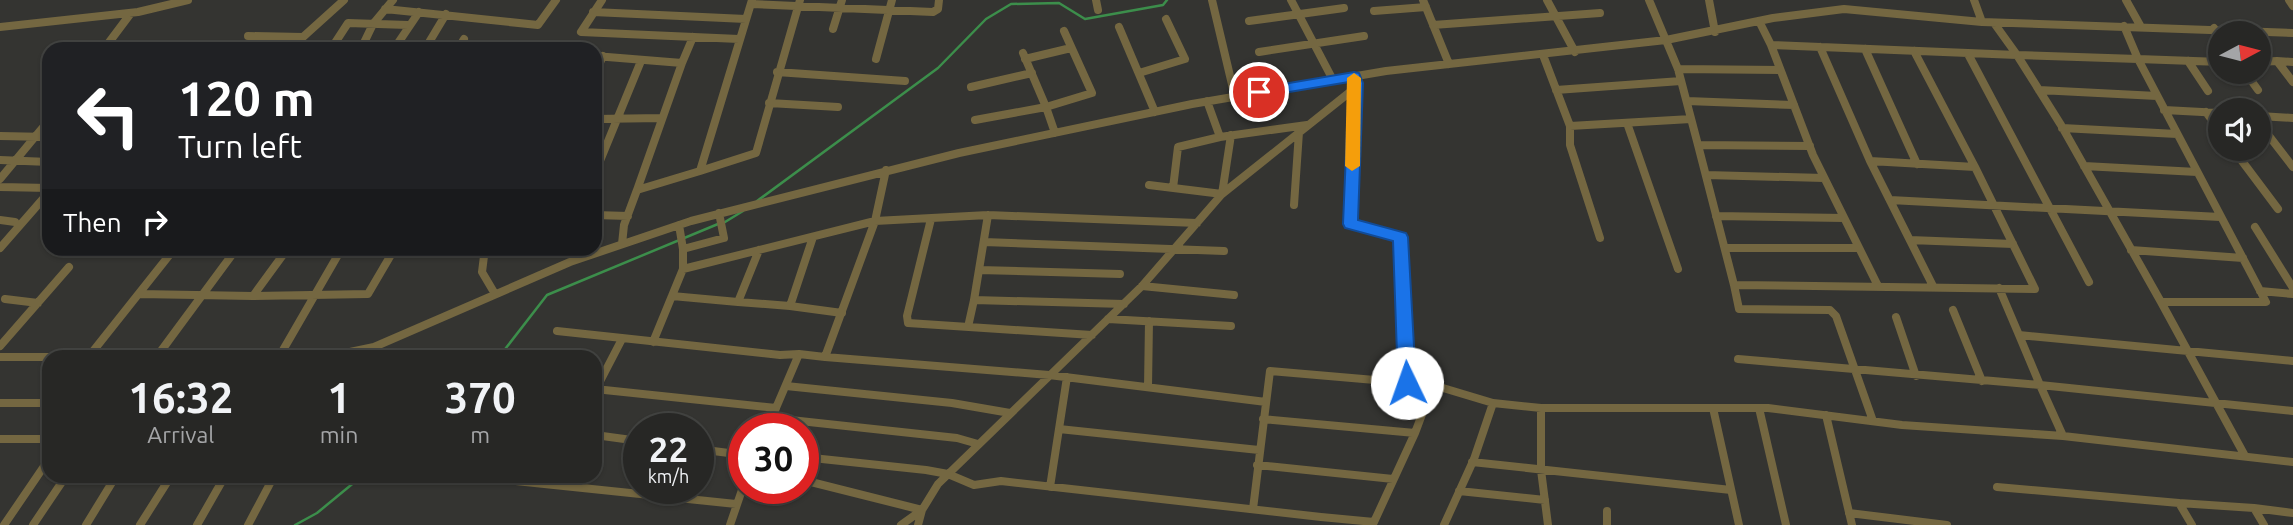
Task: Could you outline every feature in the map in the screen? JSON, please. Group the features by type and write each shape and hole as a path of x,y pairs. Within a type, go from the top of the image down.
{"street":[{"path":"0,27 131,13 188,0"},
{"path":"300,42 344,0"},
{"path":"364,42 373,24 393,0"},
{"path":"385,9 538,24 556,0"},
{"path":"602,0 581,33 739,39"},
{"path":"833,29 842,0"},
{"path":"876,59 892,0"},
{"path":"700,171 752,2 799,3 889,12 935,11 939,0"},
{"path":"1096,0 1098,10"},
{"path":"1212,0 1235,97"},
{"path":"1291,0 1333,80"},
{"path":"1547,0 1575,52"},
{"path":"1649,0 1678,69 1739,309 1830,310 1836,316 1873,421"},
{"path":"1709,0 1715,32"},
{"path":"1974,0 1982,22"},
{"path":"2126,0 2141,27"},
{"path":"2289,0 2293,6"},
{"path":"637,190 757,153 777,72 799,3"},
{"path":"1374,11 1425,4 1449,64"},
{"path":"1249,21 1344,8"},
{"path":"602,251 679,225 720,220 741,208 886,170 1155,111 1354,76 1666,40 1759,21 1844,9 1994,23 2208,28"},
{"path":"398,42 419,12"},
{"path":"593,12 746,19"},
{"path":"109,42 131,13"},
{"path":"1433,25 1600,13"},
{"path":"429,42 446,14"},
{"path":"1139,73 1185,59 1166,19"},
{"path":"1759,21 1824,178 1878,286"},
{"path":"336,42 348,23 408,26"},
{"path":"1994,23 2018,56 2109,209 2245,456"},
{"path":"2124,26 2164,110 2266,302 2161,302"},
{"path":"1119,27 1155,111"},
{"path":"975,120 1046,107 1092,93 1064,31"},
{"path":"2272,32 2293,33"},
{"path":"248,36 303,37"},
{"path":"1258,52 1364,36"},
{"path":"622,244 628,216 693,37"},
{"path":"1771,45 2208,62"},
{"path":"1820,47 1870,161 1933,286"},
{"path":"1055,133 1024,56 1071,48"},
{"path":"1865,49 1917,163"},
{"path":"1734,285 2035,289 1914,51"},
{"path":"1968,54 2052,207 2089,282"},
{"path":"1543,55 1570,126 1570,145 1600,238"},
{"path":"602,56 682,63"},
{"path":"602,155 641,61"},
{"path":"2188,61 2208,91"},
{"path":"2272,61 2293,62"},
{"path":"2277,61 2293,82"},
{"path":"1678,69 1780,70"},
{"path":"777,72 905,81"},
{"path":"971,87 1032,74"},
{"path":"1354,76 1350,224 1400,237 1407,383"},
{"path":"1556,90 1681,81"},
{"path":"2254,84 2258,90"},
{"path":"901,525 922,510 948,474 1142,286 1222,194 1354,88"},
{"path":"2039,90 2157,96"},
{"path":"1687,101 1794,104"},
{"path":"1207,102 1220,137"},
{"path":"769,103 838,107"},
{"path":"2164,110 2206,112 2208,115"},
{"path":"2271,117 2293,118"},
{"path":"602,119 662,118"},
{"path":"1570,126 1691,119"},
{"path":"1628,123 1678,269"},
{"path":"1173,188 1178,147 1231,135 1307,125"},
{"path":"0,179 42,128"},
{"path":"2062,128 2177,134"},
{"path":"1294,205 1299,132"},
{"path":"1222,194 1231,135"},
{"path":"0,136 42,137"},
{"path":"2271,139 2293,167"},
{"path":"1698,145 1810,146"},
{"path":"0,160 42,162"},
{"path":"1870,161 1975,167"},
{"path":"2242,161 2278,209"},
{"path":"2084,166 2197,172"},
{"path":"825,357 875,221 886,170"},
{"path":"1706,175 1824,178"},
{"path":"1149,185 1222,194"},
{"path":"0,187 42,190"},
{"path":"0,248 42,198"},
{"path":"1890,200 2220,216"},
{"path":"602,215 628,216"},
{"path":"682,269 875,221 988,215 1197,223"},
{"path":"968,327 988,215"},
{"path":"1716,216 1844,218"},
{"path":"931,219 906,316 908,323 1092,335"},
{"path":"0,220 15,222"},
{"path":"683,247 724,239 720,220"},
{"path":"653,342 682,269 683,247 679,225"},
{"path":"2255,227 2293,288"},
{"path":"790,306 813,237"},
{"path":"1910,240 2013,244"},
{"path":"984,242 1224,251"},
{"path":"1725,248 1859,248"},
{"path":"738,302 759,250"},
{"path":"2131,250 2243,258"},
{"path":"94,350 169,256"},
{"path":"162,350 231,256"},
{"path":"253,296 282,256"},
{"path":"283,350 337,256"},
{"path":"139,294 201,297 368,294 390,256"},
{"path":"484,256 482,272 495,293"},
{"path":"360,350 374,347 495,293 587,256"},
{"path":"0,346 69,267"},
{"path":"979,270 1119,274"},
{"path":"1142,286 1234,295"},
{"path":"1999,288 2063,436"},
{"path":"2260,291 2293,294"},
{"path":"672,296 842,313"},
{"path":"5,299 38,303"},
{"path":"974,300 1124,304"},
{"path":"1953,310 1982,381"},
{"path":"1896,317 1916,376"},
{"path":"1108,319 1231,326"},
{"path":"1148,387 1149,321"},
{"path":"557,331 779,355 799,354 1049,374 1266,402"},
{"path":"2020,335 2293,361"},
{"path":"602,377 622,339"},
{"path":"602,391 774,413 799,354"},
{"path":"0,357 42,356"},
{"path":"1738,359 2215,401 2293,411"},
{"path":"1253,509 1270,372 1433,385 1493,403 1541,408 1759,408 1873,421 2063,436 2293,462"},
{"path":"1050,486 1067,377"},
{"path":"819,459 948,474 974,485 1001,481 1374,522 1415,433 1433,385"},
{"path":"786,386 952,402 1010,413"},
{"path":"0,403 42,403"},
{"path":"1444,525 1472,462 1493,403"},
{"path":"1541,408 1541,470 1548,525"},
{"path":"1713,408 1738,525"},
{"path":"1759,408 1786,525"},
{"path":"1826,415 1852,525"},
{"path":"819,419 957,438 978,444"},
{"path":"1263,419 1415,433"},
{"path":"1059,429 1259,450"},
{"path":"602,436 623,439"},
{"path":"0,439 42,439"},
{"path":"1472,462 1731,490"},
{"path":"1257,465 1393,479"},
{"path":"4,525 42,470"},
{"path":"33,525 61,483"},
{"path":"86,525 112,483"},
{"path":"140,525 167,483"},
{"path":"197,525 221,483"},
{"path":"248,525 270,483"},
{"path":"525,483 728,503"},
{"path":"819,484 922,510"},
{"path":"1997,487 2293,513"},
{"path":"1460,491 1545,500"},
{"path":"2179,503 2192,525"},
{"path":"730,525 736,504"},
{"path":"2254,508 2264,525"},
{"path":"918,525 922,510"},
{"path":"1607,511 1607,525"},
{"path":"1849,513 1947,525"}],"waterway":[{"path":"757,201 938,68 986,19 1011,4 1059,3 1085,19 1163,5 1167,0"},
{"path":"725,222 743,211"},
{"path":"504,350 547,295 718,224"},
{"path":"295,525 317,513 353,483"}],"slow traffic":[{"path":"1352,166 1356,83 1354,78"}],"route":[{"path":"1259,92 1354,76 1356,83 1350,224 1400,237 1407,383"}]}
